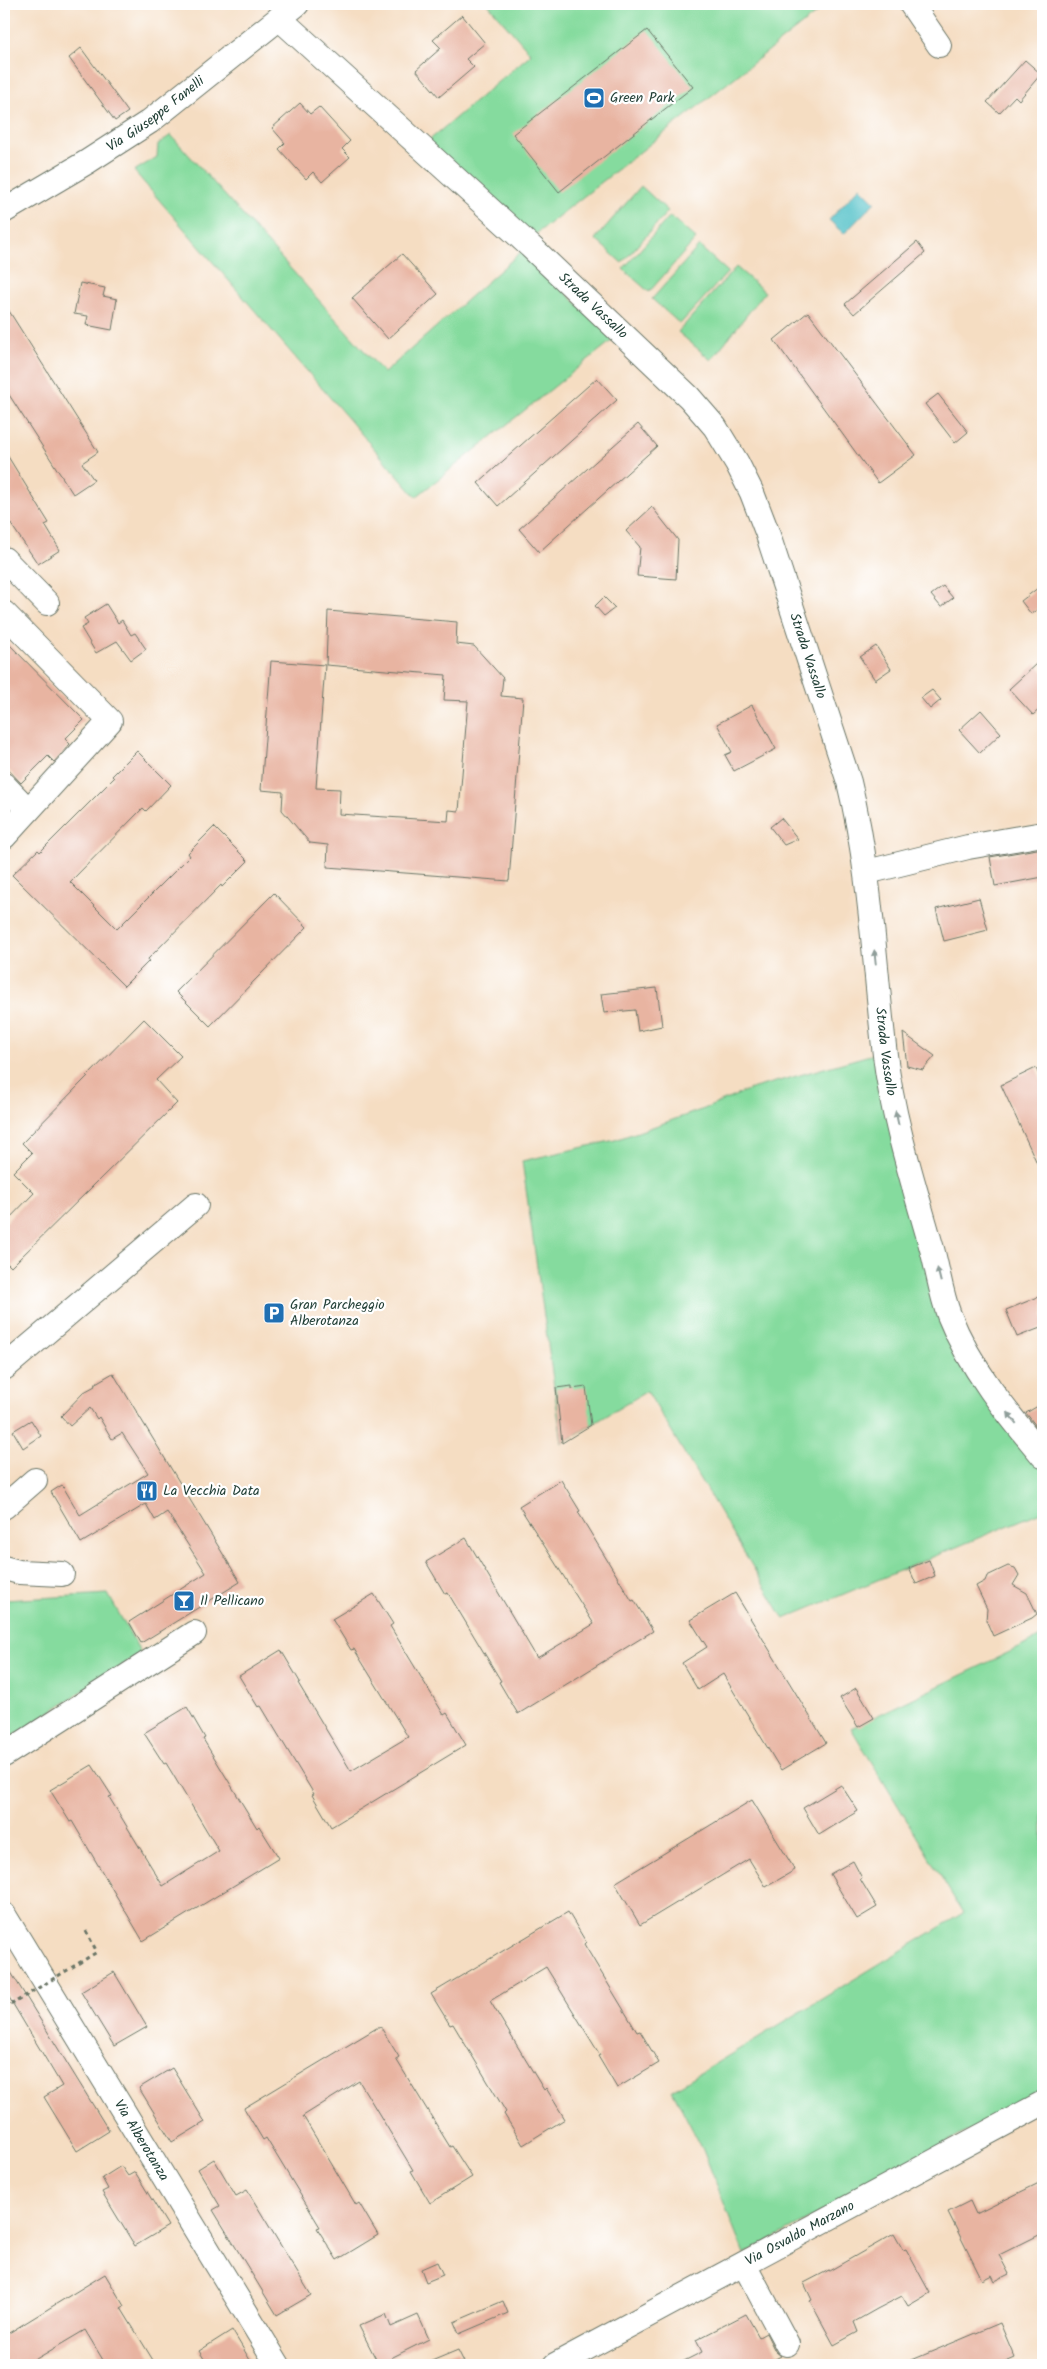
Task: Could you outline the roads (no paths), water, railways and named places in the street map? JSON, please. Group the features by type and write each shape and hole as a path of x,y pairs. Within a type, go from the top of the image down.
{"street":[{"path":"911,4 939,44"},
{"name":"Via Giuseppe Fanelli","path":"4,211 87,162 149,122 288,11"},
{"name":"Strada Vassallo","path":"288,11 689,397 715,427 752,493 767,532 849,782 859,824 867,872 886,1057 895,1109 906,1158 949,1314 974,1364 1010,1416 1043,1456"},
{"path":"4,559 47,602"},
{"path":"4,613 110,721 4,837"},
{"path":"4,785 28,810"},
{"path":"867,872 958,849 1043,834"},
{"path":"4,1368 196,1205"},
{"path":"4,1507 35,1480"},
{"path":"4,1568 19,1572 62,1574"},
{"path":"4,1755 194,1633"},
{"name":"Via Alberotanza","path":"4,1915 278,2365"},
{"name":"Via Osvaldo Marzano","path":"555,2365 1043,2103"},
{"path":"744,2264 787,2344"}],"water":[{"path":"860,187 875,202 844,234 829,220"}],"place":[{"name":"Green Park","path":"594,98"},
{"name":"Gran Parcheggio Alberotanza","path":"274,1313"},
{"name":"La Vecchia Data","path":"147,1491"},
{"name":"Il Pellicano","path":"184,1601"}]}
